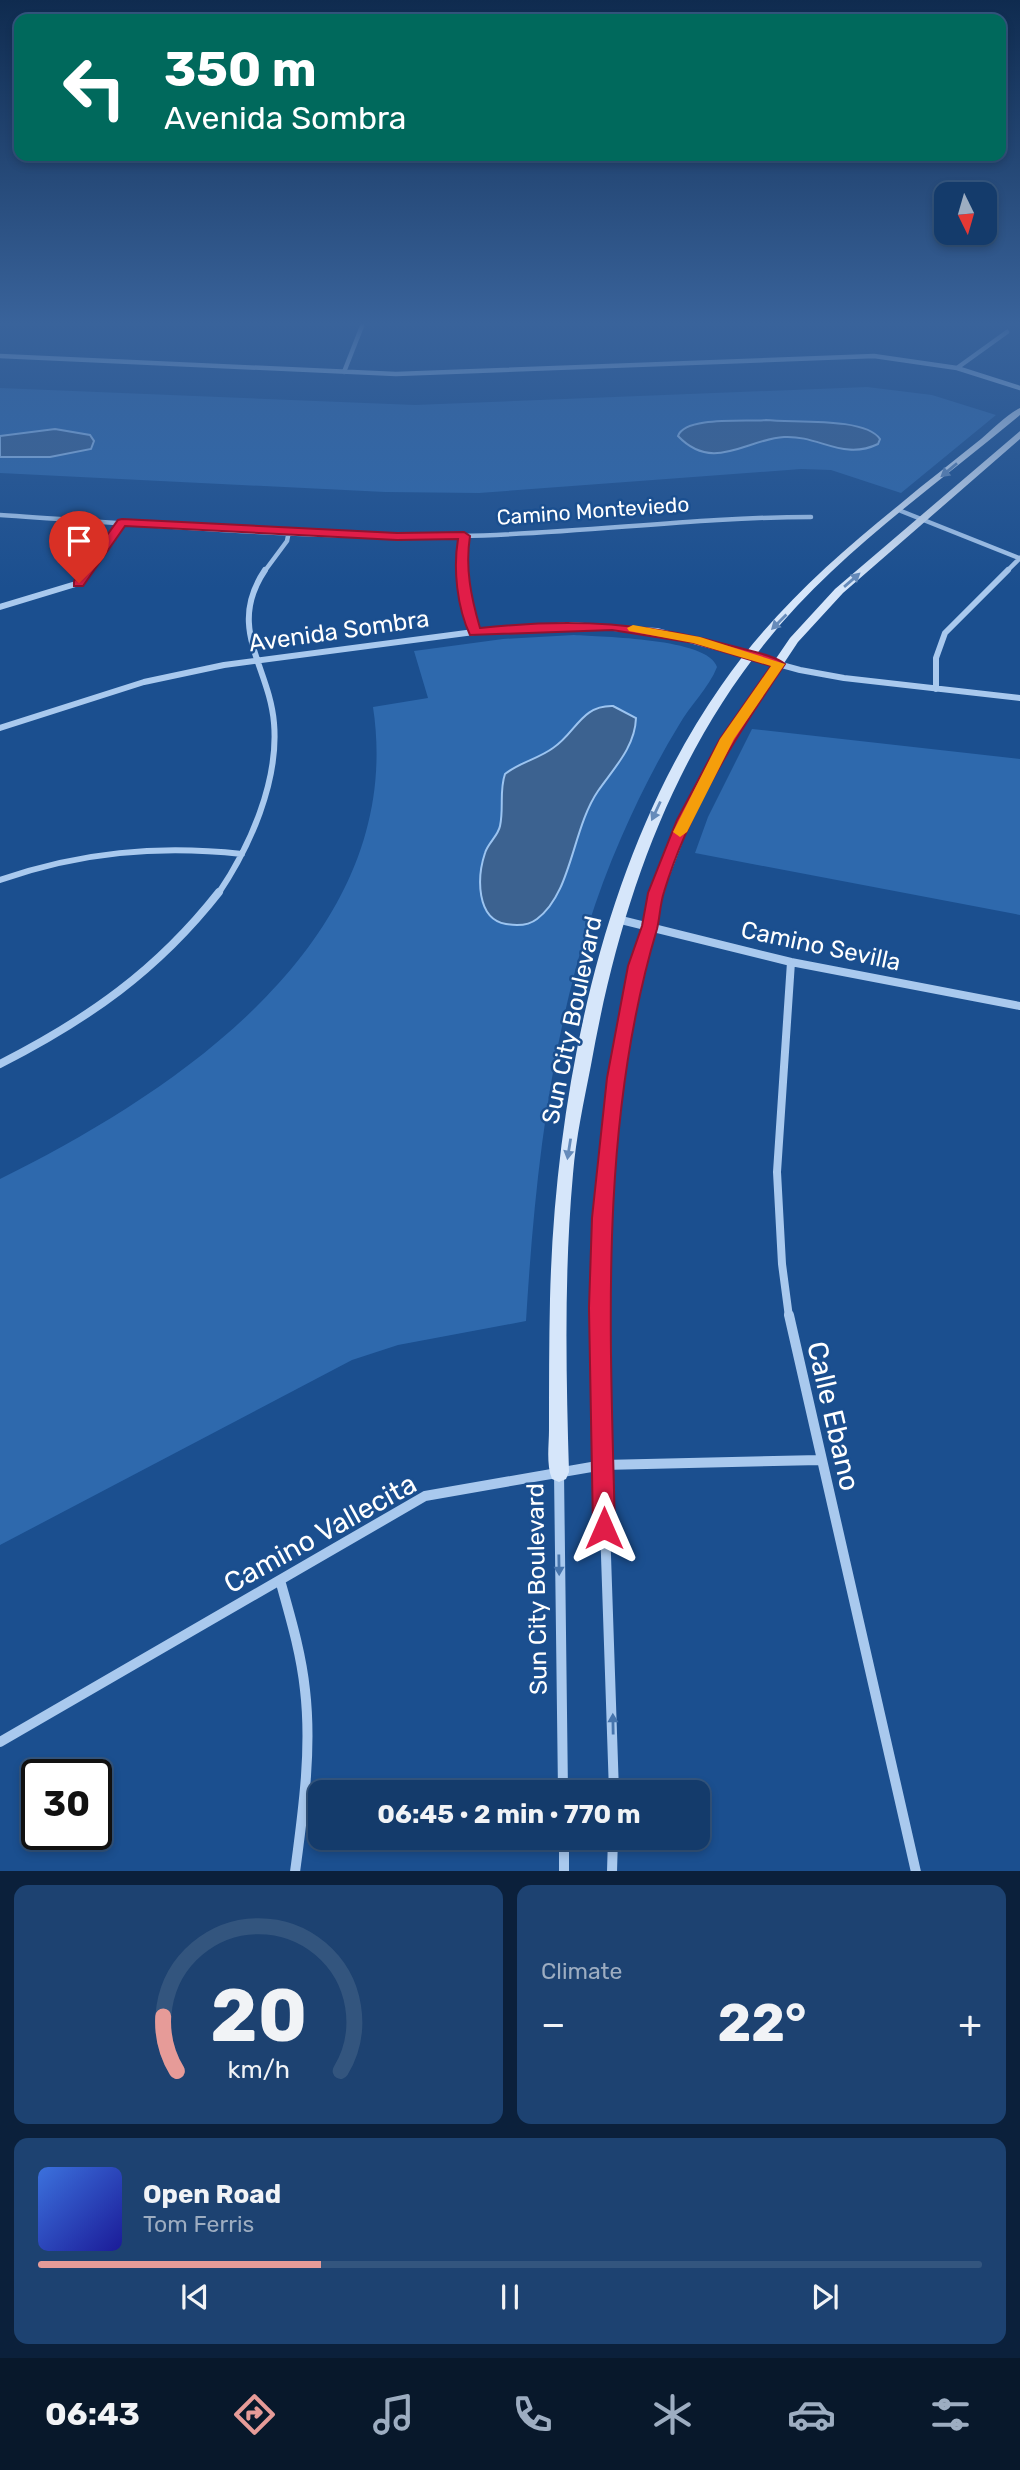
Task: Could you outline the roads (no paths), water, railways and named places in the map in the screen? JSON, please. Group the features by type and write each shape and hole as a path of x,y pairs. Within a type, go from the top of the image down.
{"street":[{"name":"Sun City Boulevard","path":"563,1780 556,1332 564,1180 588,1033 616,919 654,816 699,726 749,655 843,559 1017,413"},
{"name":"Sun City Boulevard","path":"614,1780 603,1465 601,1218 616,1078 636,966 650,926 656,893 685,820 727,739 794,640 839,591 1020,435"},
{"path":"901,511 1020,558 945,633 936,658 936,689"},
{"name":"Camino Monteviedo","path":"0,515 397,537 464,536 738,516 811,517"},
{"path":"0,607 79,583 122,522"},
{"path":"0,1064 46,1042 112,999 165,956 205,911 242,854 258,816 274,749 269,696 249,628 250,599 287,541 289,531"},
{"path":"464,536 461,555 464,592 474,632"},
{"name":"Avenida Sombra","path":"0,728 144,682 257,661 520,627 612,626 682,636 778,664 844,678 1020,698"},
{"path":"0,880 83,858 145,850 184,848 242,854"},
{"name":"Camino Sevilla","path":"616,919 791,962 1020,1006"},
{"name":"Calle Ebano","path":"791,962 777,1172 782,1264 793,1342 916,1871"},
{"name":"Camino Vallecita","path":"0,1742 425,1496 603,1465 820,1460"},
{"path":"280,1580 303,1670 303,1813 295,1871"},
{"path":"564,1850 564,1871"},
{"path":"612,1871 613,1850"}]}
